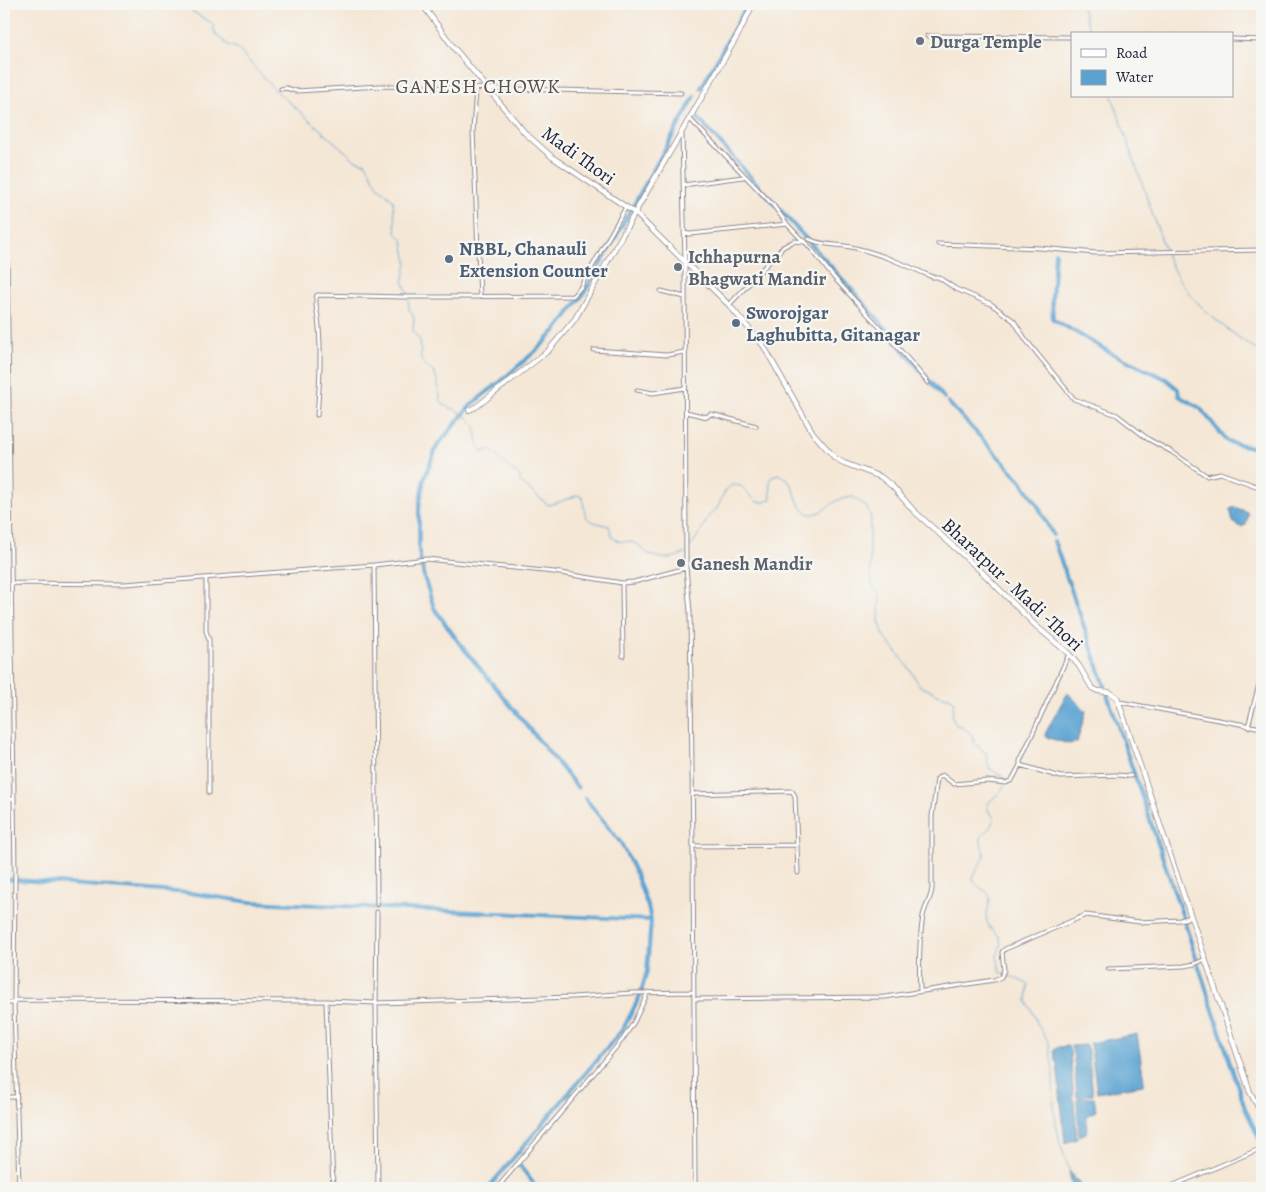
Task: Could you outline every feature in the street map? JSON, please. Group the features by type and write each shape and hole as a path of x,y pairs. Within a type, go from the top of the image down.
{"main road":[{"name":"Madi Thori","path":"422,4 525,133 552,158 635,213"},
{"path":"470,410 510,382 548,351 561,338 575,319 739,33 753,4"},
{"name":"Bharatpur - Madi -Thori","path":"635,213 729,305 763,345 813,433 835,458 881,477 893,487 914,511 982,572 1035,625 1069,654 1079,666 1092,688 1114,694 1120,702"},
{"path":"1120,702 1143,777 1250,1092 1262,1114"}],"street":[{"path":"6,4 5,119 15,873 14,1000 19,1188"},
{"path":"927,36 1071,37"},
{"path":"1234,39 1262,40"},
{"path":"282,89 305,91 380,86 681,94"},
{"path":"476,89 474,131 480,297"},
{"path":"689,118 716,144 744,177 811,248 837,282 928,383"},
{"path":"682,131 685,262 686,568 690,612 693,846 695,1188"},
{"path":"683,185 744,177"},
{"path":"317,415 320,374 318,318 315,297 317,295 405,297 572,296 580,288 627,208"},
{"path":"684,232 690,234 787,224"},
{"path":"729,305 783,246 794,241 805,242 802,239"},
{"path":"809,239 816,242 849,246 899,262 938,277 956,289 991,304 1014,322 1026,340 1074,399 1118,415 1148,439 1172,452 1207,476 1220,473 1256,486 1259,485 1262,478"},
{"path":"938,244 1096,252 1262,250"},
{"path":"661,291 684,297"},
{"path":"594,350 667,355 684,352"},
{"path":"638,390 653,394 685,388"},
{"path":"686,412 707,417 710,414 756,426"},
{"path":"11,583 125,584 374,565 423,559 554,572 622,583 634,582 686,568"},
{"path":"374,565 377,904"},
{"path":"206,579 206,631 209,640 209,793"},
{"path":"622,583 623,656"},
{"path":"920,992 919,968 922,921 932,896 932,816 937,779 942,775 954,784 981,781 1006,783 1012,780 1020,766 1020,761 1069,654"},
{"path":"1248,727 1262,673"},
{"path":"1120,702 1248,727 1262,728"},
{"path":"1020,766 1061,777 1132,776"},
{"path":"692,794 792,791 794,796 798,873"},
{"path":"4,799 14,799"},
{"path":"693,846 797,845"},
{"path":"377,912 378,1188"},
{"path":"694,999 885,997 994,980 1001,977 1004,970 1002,952 1005,949 1086,915 1140,922 1180,920 1191,917"},
{"path":"1108,969 1184,966 1195,964 1205,959"},
{"path":"4,1003 12,1003 14,1000 326,1001 376,1003 573,997 647,992 694,992"},
{"path":"497,1188 623,1039 634,1022 647,992"},
{"path":"326,1001 333,1188"},
{"path":"4,1097 17,1097"},
{"path":"1167,1188 1262,1148"}],"water":[{"path":"1235,507 1247,512 1246,525 1241,527 1233,522 1230,509"},
{"path":"1068,693 1086,711 1077,742 1069,744 1046,737 1045,734"},
{"path":"1137,1034 1143,1085 1097,1093 1090,1043"},
{"path":"1086,1045 1093,1094 1077,1097 1074,1057 1071,1046"},
{"path":"1068,1046 1077,1139 1065,1143 1054,1050 1058,1047"},
{"path":"1094,1097 1096,1111 1086,1116 1088,1128 1086,1133 1079,1136 1077,1100 1079,1098"},
{"path":"1069,1171 1081,1185 1078,1188 1072,1188"}],"waterway":[{"path":"187,4 190,10 213,24 215,34 228,45 237,48 274,89 355,160 366,163 377,185 393,200 396,233 403,240 407,263 403,282 409,295"},
{"path":"701,88 748,4"},
{"path":"1081,4 1090,32"},
{"path":"578,788 460,644 434,608 424,577 419,552 419,507 424,479 437,446 471,405 539,348 557,329 584,293 695,96"},
{"path":"1113,98 1165,250"},
{"path":"695,115 871,311 944,398"},
{"path":"1055,252 1052,299 1053,319 1111,353 1166,379 1178,389 1179,396 1200,408 1228,442 1256,448 1262,453"},
{"path":"1166,254 1183,285 1194,299 1219,322 1262,353"},
{"path":"409,299 409,309 414,318 413,332 420,340 421,361 434,373 441,402 467,417 475,425 478,444 482,453 490,449 520,476 520,482 548,505 578,495 583,498 588,519 609,526 612,537 615,539 636,544 647,553 662,558 676,557 685,553"},
{"path":"948,402 1022,482 1037,504 1053,535"},
{"path":"688,550 709,516 717,508 724,493 732,485 741,486 757,502 765,502 771,499 770,482 772,476 779,474 790,483 799,504 808,513 815,514 838,500 853,497 866,506 871,518 869,542 872,584 880,595 879,621 884,636 907,665 920,686 951,698 954,702 952,716 956,725 963,727 972,735 975,744 986,753 989,768 1003,777 1005,782 1002,790 988,803 988,810 994,818 992,824 982,837 981,841 985,856 973,880 976,885 989,894 990,900 986,918 989,927 999,936 1001,943 997,956 1000,972 1028,984 1027,1002 1049,1043 1053,1071 1054,1110 1059,1140 1070,1172"},
{"path":"1054,541 1105,686"},
{"path":"1107,694 1183,917"},
{"path":"488,1188 623,1029 640,996 647,971 651,920 648,907 635,872 621,843 585,798"},
{"path":"4,879 190,893 250,902 651,920"},
{"path":"1184,920 1197,961"},
{"path":"1198,964 1245,1108 1262,1145"},
{"path":"520,1166 537,1188"}],"place":[{"name":"Durga Temple","path":"920,41"},
{"name":"NBBL, Chanauli Extension Counter","path":"449,259"},
{"name":"Ichhapurna Bhagwati Mandir","path":"678,267"},
{"name":"Sworojgar Laghubitta, Gitanagar","path":"736,323"},
{"name":"Ganesh Mandir","path":"681,563"}],"district":[{"name":"GANESH CHOWK","path":"478,86"}]}
